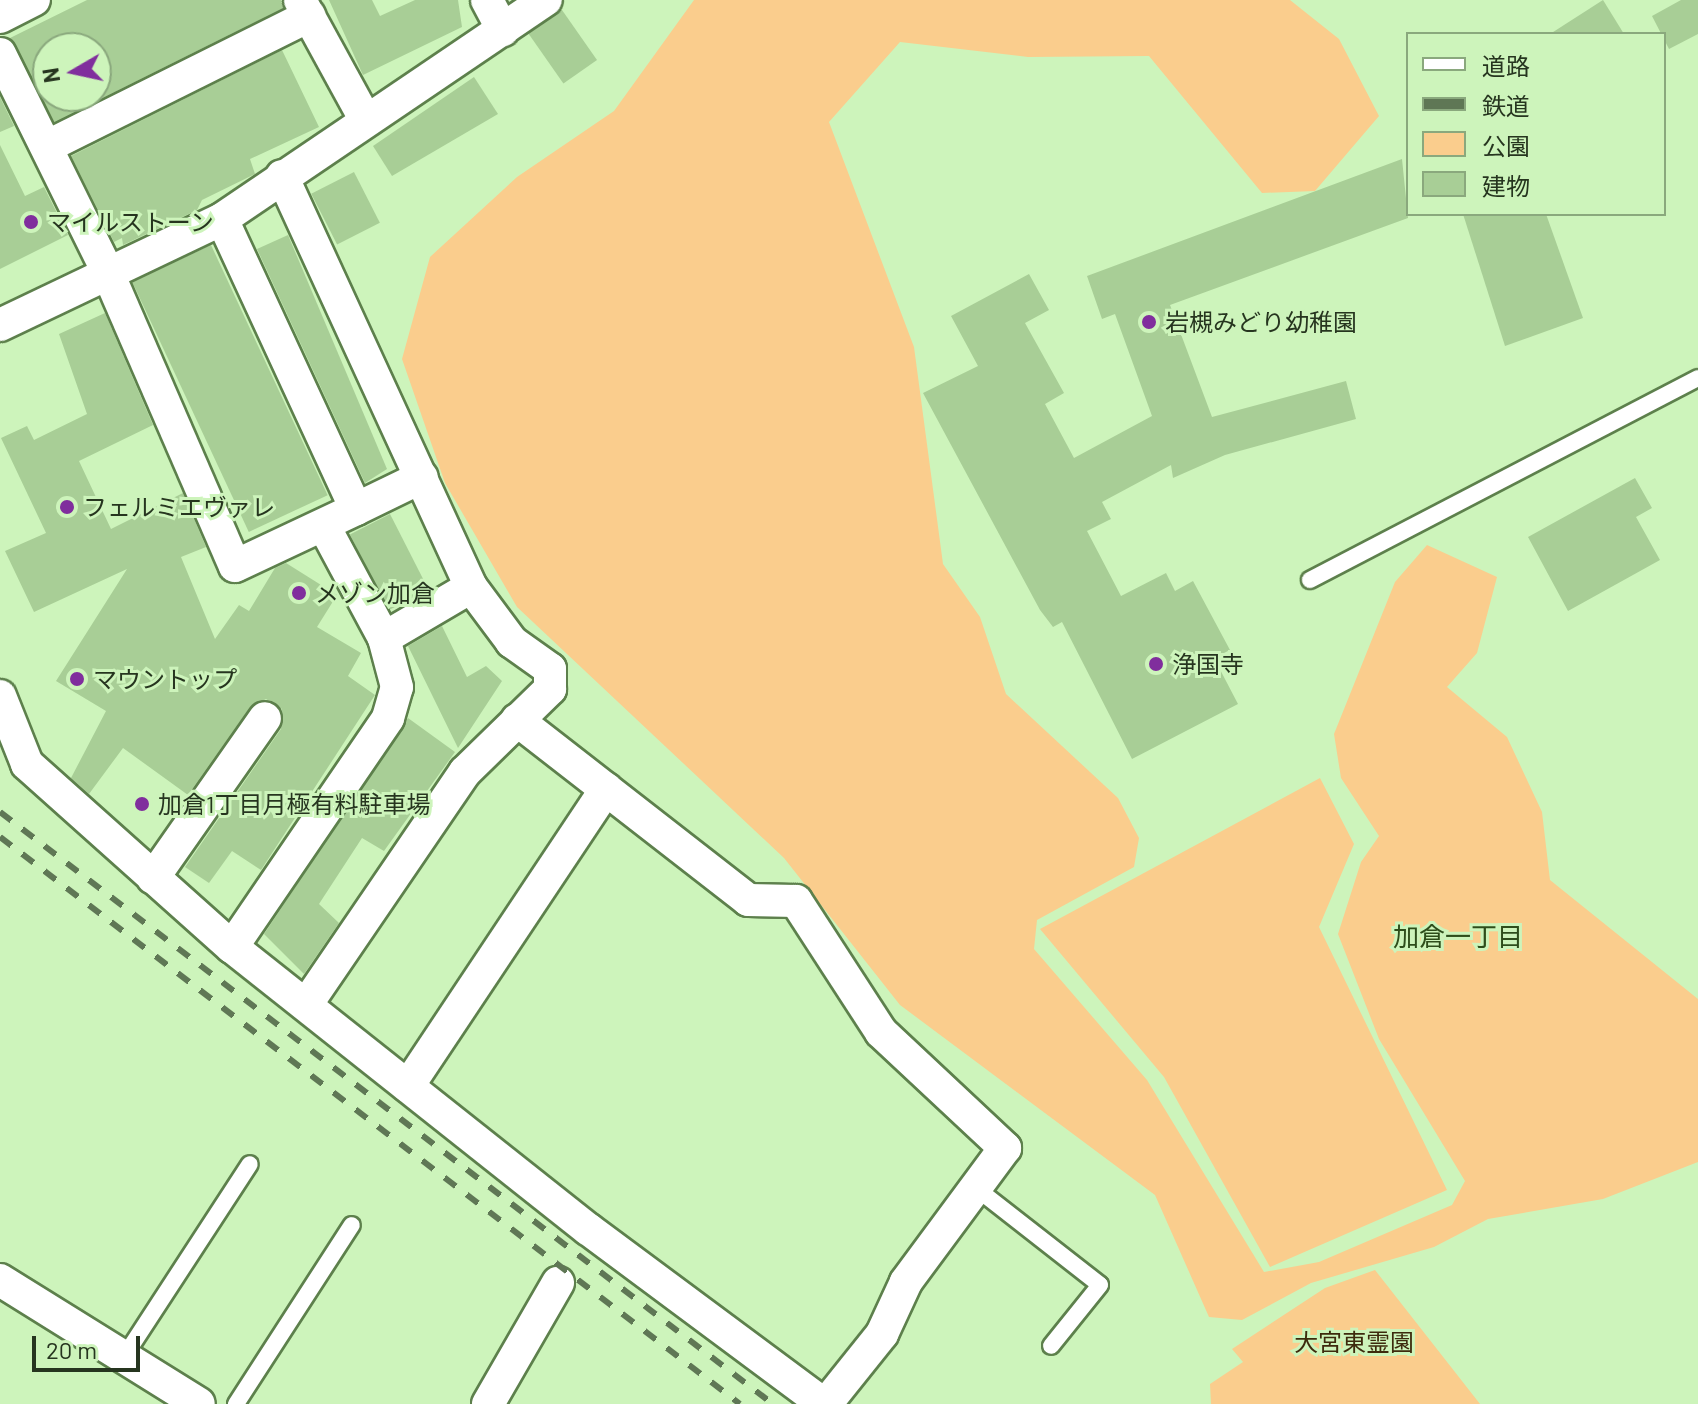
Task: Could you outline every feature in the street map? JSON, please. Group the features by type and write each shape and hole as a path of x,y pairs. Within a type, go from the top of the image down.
{"street":[{"path":"0,17 34,0"},
{"path":"487,0 503,30"},
{"path":"0,325 222,219 364,117 546,0"},
{"path":"48,146 304,8 364,117"},
{"path":"0,54 108,273 235,566 325,528 422,477"},
{"path":"282,176 471,587 512,642 550,669 550,689 465,772 306,1005"},
{"path":"222,219 356,509"},
{"path":"232,947 388,718 397,687 384,638 325,528"},
{"path":"384,638 471,587"},
{"path":"0,696 27,764 232,947 408,1086 825,1404 882,1334 906,1282 1005,1148 881,1032 796,901 748,900 517,720"},
{"path":"153,878 265,718"},
{"path":"408,1086 606,789"},
{"path":"0,1280 199,1404"},
{"path":"488,1404 558,1283"}],"lane":[{"path":"1310,580 1698,378"},
{"path":"124,1357 250,1164"},
{"path":"976,1188 1100,1285 1051,1346"},
{"path":"236,1404 352,1225"}],"green space":[{"path":"694,0 1290,0 1339,39 1379,116 1315,191 1262,193 1149,56 1028,57 900,42 829,122 914,347 943,564 980,617 1006,694 1118,798 1139,838 1134,867 1037,920 1034,949 1147,1080 1264,1272 1319,1262 1452,1205 1465,1181 1379,1039 1338,934 1361,862 1379,836 1341,778 1334,734 1395,582 1427,545 1497,577 1477,653 1447,687 1507,737 1542,812 1550,880 1698,999 1698,1162 1603,1199 1488,1219 1434,1247 1311,1283 1242,1320 1209,1317 1155,1195 900,1005 784,858 517,607 445,483 402,359 430,257 517,177 614,111"},
{"path":"1320,778 1354,844 1319,927 1447,1190 1270,1267 1164,1077 1040,929"},
{"name":"大宮東霊園","path":"1375,1270 1480,1404 1211,1404 1210,1384 1243,1362 1232,1349 1325,1288"}],"building":[{"path":"87,0 281,0 283,8 112,93 112,32 32,32 32,80 10,38"},
{"path":"329,0 372,0 380,16 415,0 458,0 462,27 363,75"},
{"path":"1603,0 1623,32 1553,32"},
{"path":"1681,0 1698,0 1698,34 1669,49 1666,32 1660,32 1652,16"},
{"path":"562,10 597,60 563,83 528,34"},
{"path":"282,50 319,127 250,159 255,174 202,200 197,210 123,245 122,238 114,242 71,156"},
{"path":"474,77 498,114 392,176 373,146"},
{"path":"0,97 14,126 0,132"},
{"path":"49,112 74,112 54,122"},
{"name":"マイルストーン","path":"0,145 25,196 44,187 68,235 0,269"},
{"path":"1402,159 1408,218 1170,305 1212,417 1346,381 1356,419 1225,455 1173,478 1171,465 1102,502 1111,519 1087,531 1121,596 1166,573 1175,591 1193,581 1230,650 1214,658 1238,704 1132,759 1062,622 1053,627 1040,610 923,393 978,366 951,316 1029,274 1049,310 1025,323 1064,393 1045,404 1074,458 1152,416 1115,314 1102,319 1087,276"},
{"path":"354,172 380,223 337,245 311,194"},
{"path":"1464,216 1547,216 1583,318 1505,346"},
{"path":"288,235 387,469 365,483 257,249"},
{"path":"211,245 328,495 249,532 132,282"},
{"path":"105,313 153,425 79,461 111,529 183,493 206,547 181,557 215,639 239,605 249,611 275,568 286,563 337,595 317,627 361,653 348,676 375,695 261,870 232,851 209,883 185,867 281,729 282,709 266,699 250,707 188,795 123,748 89,794 71,778 106,711 56,681 127,569 34,612 5,551 46,533 1,438 27,426 34,440 87,414 59,334"},
{"path":"1635,478 1652,508 1636,517 1660,560 1568,611 1528,537"},
{"path":"390,514 429,590 388,610 350,534"},
{"path":"442,626 467,677 486,666 502,681 458,748 408,646"},
{"path":"408,718 455,752 384,851 362,838 319,904 339,923 304,974 264,934"}],"railway":[{"path":"0,812 773,1404"},
{"path":"0,837 740,1404"}],"place":[{"name":"マイルストーン","path":"31,222"},
{"name":"岩槻みどり幼稚園","path":"1149,322"},
{"name":"フェルミエヴァレ","path":"67,507"},
{"name":"メゾン加倉","path":"299,593"},
{"name":"浄国寺","path":"1156,664"},
{"name":"マウントップ","path":"77,679"},
{"name":"加倉1丁目月極有料駐車場","path":"142,804"}],"district":[{"name":"加倉一丁目","path":"1458,936"}]}
